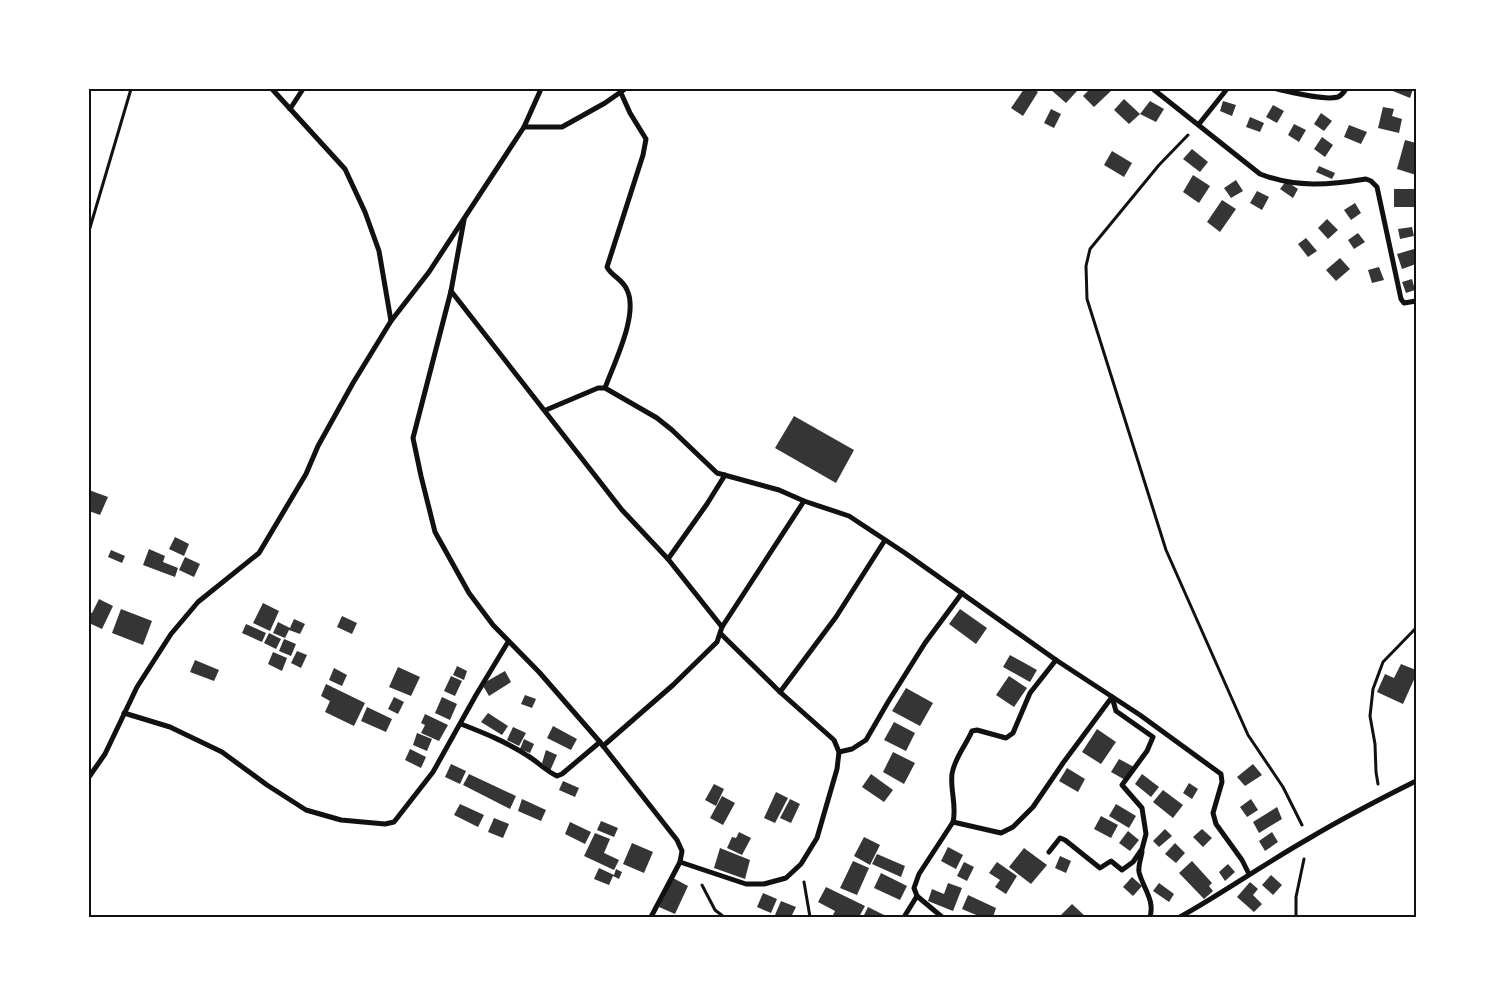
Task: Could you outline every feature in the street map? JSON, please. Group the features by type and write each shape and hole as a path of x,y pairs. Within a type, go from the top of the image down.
{"street":[{"path":"272,89 345,169 365,212 379,251 391,321"},
{"path":"290,109 303,89"},
{"path":"89,777 105,754 137,687 171,634 198,602 259,553 306,474 318,446 353,383 391,321 429,272 524,127 540,89"},
{"path":"1153,89 1260,174 1278,181 1308,185 1366,179 1372,181 1377,187 1401,299 1404,303 1416,301"},
{"path":"1199,124 1227,89"},
{"path":"1277,89 1335,98 1340,96 1346,89"},
{"path":"524,127 562,127 606,103 623,91 630,114 646,139 643,155 607,266 609,271 622,282 628,291 630,303 629,324 605,388"},
{"path":"465,216 451,291 413,438 420,476 435,532 469,593 508,642 539,672 601,744 677,840 682,851 680,862 651,917"},
{"path":"451,291 546,410 622,510 668,559 722,627"},
{"path":"546,410 598,388 605,388 657,418 717,473 779,490 804,501 849,516 1056,660 1140,715 1221,774 1222,782 1213,813 1216,824 1242,860 1249,874"},
{"path":"668,559 725,475"},
{"path":"461,724 498,738 528,755 550,773 557,776 562,774 673,685 717,642 722,627 804,501"},
{"path":"780,692 836,617 885,540"},
{"path":"839,752 852,749 866,740 925,643 962,593"},
{"path":"680,862 746,884 764,884 786,878 801,864 817,838 837,770 839,752 834,740 780,692 721,634"},
{"path":"124,713 170,727 222,752 267,785 306,810 341,820 385,824 394,822 433,772 508,642"},
{"path":"942,917 917,896 914,888 919,874 953,822 955,814 952,775 955,763 972,731 978,730 1006,738 1013,733 1030,693 1056,660"},
{"path":"953,822 1001,833 1013,827 1033,807 1112,697"},
{"path":"1112,697 1116,711 1153,737 1147,751 1122,785 1142,808 1146,834 1139,870 1146,885 1152,908 1150,917"},
{"path":"1180,917 1222,893 1308,838 1416,781"},
{"path":"1049,852 1060,838 1100,868 1111,861 1122,870 1133,862 1142,849"},
{"path":"904,917 917,896"}],"path":[{"path":"89,231 131,89"},
{"path":"1199,124 1159,165 1090,249 1086,266 1087,299 1166,550 1248,735 1283,787 1308,838 1296,897 1296,917"},
{"path":"1380,799 1376,772 1375,744 1370,716 1373,689 1383,662 1416,628"},
{"path":"801,864 810,917"},
{"path":"692,866 715,910 724,917"}],"building":[{"path":"1024,89 1033,89 1038,92 1023,116 1011,108"},
{"path":"1050,89 1075,89 1077,91 1066,103"},
{"path":"1090,89 1113,89 1094,107 1083,96"},
{"path":"1388,89 1413,89 1410,98"},
{"path":"1124,99 1140,114 1129,124 1114,110"},
{"path":"1150,101 1164,109 1156,122 1140,114"},
{"path":"1223,101 1236,105 1232,116 1220,111"},
{"path":"1273,105 1284,111 1277,123 1266,117"},
{"path":"1383,107 1394,109 1392,116 1402,119 1399,133 1378,128"},
{"path":"1051,109 1061,114 1054,128 1044,123"},
{"path":"1321,113 1332,121 1324,131 1314,124"},
{"path":"1250,117 1264,123 1260,132 1246,127"},
{"path":"1294,124 1306,130 1299,142 1288,135"},
{"path":"1349,125 1367,132 1361,144 1344,137"},
{"path":"1322,137 1333,145 1325,157 1314,149"},
{"path":"1405,140 1416,143 1416,175 1397,169"},
{"path":"1192,149 1208,162 1200,172 1183,159"},
{"path":"1112,151 1132,163 1124,177 1104,165"},
{"path":"1319,166 1335,173 1332,179 1316,172"},
{"path":"1193,175 1210,186 1199,203 1183,192"},
{"path":"1236,180 1243,191 1231,198 1224,188"},
{"path":"1286,181 1298,189 1293,198 1280,189"},
{"path":"1394,189 1416,189 1416,207 1394,207"},
{"path":"1257,191 1269,197 1262,210 1250,203"},
{"path":"1222,200 1236,209 1220,232 1207,222"},
{"path":"1355,203 1361,213 1351,220 1344,210"},
{"path":"1327,219 1338,230 1328,239 1318,228"},
{"path":"1412,227 1414,236 1400,239 1398,229"},
{"path":"1358,233 1365,242 1354,249 1348,240"},
{"path":"1306,238 1317,251 1308,257 1298,244"},
{"path":"1414,249 1416,264 1402,269 1397,254"},
{"path":"1340,258 1350,269 1336,281 1326,270"},
{"path":"1379,267 1384,280 1372,283 1368,270"},
{"path":"1412,279 1415,290 1406,293 1402,282"},
{"path":"794,416 854,450 836,483 775,448"},
{"path":"89,490 108,497 100,515 89,511"},
{"path":"175,537 189,544 184,556 169,549"},
{"path":"149,549 165,556 163,562 178,568 175,577 143,565"},
{"path":"111,550 125,556 122,563 108,557"},
{"path":"185,557 200,564 194,577 179,570"},
{"path":"99,599 113,606 102,629 89,623 89,612 92,613"},
{"path":"263,603 279,611 270,631 253,623"},
{"path":"121,609 152,621 143,645 112,633"},
{"path":"960,609 987,628 976,644 949,624"},
{"path":"342,616 357,623 352,634 337,627"},
{"path":"294,619 305,624 300,634 289,630 285,638 273,633 278,622 290,628"},
{"path":"246,624 266,633 262,642 242,633"},
{"path":"269,633 281,639 276,649 264,643"},
{"path":"284,639 296,644 291,656 279,651"},
{"path":"297,651 307,655 301,668 291,663"},
{"path":"273,652 287,658 282,671 268,664"},
{"path":"1010,655 1037,670 1030,682 1003,667"},
{"path":"195,660 219,670 214,681 190,672"},
{"path":"1401,664 1416,670 1416,675 1403,704 1377,692 1385,674 1394,678"},
{"path":"457,666 467,671 464,680 453,675"},
{"path":"398,667 420,677 411,696 389,687"},
{"path":"334,668 347,675 342,686 329,680"},
{"path":"505,671 511,682 489,696 482,684"},
{"path":"451,676 462,681 455,696 444,691"},
{"path":"1009,676 1027,688 1014,707 996,695"},
{"path":"326,684 365,703 354,726 325,712 330,701 321,696"},
{"path":"906,688 933,703 920,726 892,711"},
{"path":"525,695 536,699 532,708 521,704"},
{"path":"394,697 404,702 398,714 388,709"},
{"path":"442,697 457,704 450,720 435,713"},
{"path":"367,707 392,719 386,732 361,721"},
{"path":"488,713 508,726 502,735 481,722"},
{"path":"425,714 448,725 439,741 421,733 425,725 421,723"},
{"path":"894,722 915,733 906,751 884,740"},
{"path":"553,726 577,739 571,750 547,738"},
{"path":"513,727 526,733 519,746 507,740"},
{"path":"1097,729 1116,742 1101,764 1082,752"},
{"path":"417,733 432,739 427,751 413,745"},
{"path":"524,739 534,744 530,753 520,749"},
{"path":"410,749 426,757 421,768 405,760"},
{"path":"546,750 557,755 550,771 542,763"},
{"path":"893,752 915,763 904,784 883,772"},
{"path":"1119,759 1134,767 1127,781 1111,772"},
{"path":"451,764 466,771 460,784 445,777"},
{"path":"1253,764 1262,775 1245,786 1237,777"},
{"path":"1067,768 1085,779 1078,792 1059,781"},
{"path":"469,774 516,796 510,809 463,785"},
{"path":"871,774 893,790 884,802 862,787"},
{"path":"1142,774 1159,787 1151,797 1135,784"},
{"path":"563,781 579,788 575,797 559,790"},
{"path":"1189,783 1198,789 1192,799 1183,793"},
{"path":"714,784 724,789 716,806 705,800"},
{"path":"1163,790 1183,805 1173,818 1153,802"},
{"path":"776,792 788,798 775,823 764,818"},
{"path":"722,796 735,803 723,825 710,818"},
{"path":"522,799 546,810 541,821 518,811"},
{"path":"790,799 800,804 791,823 780,818"},
{"path":"1251,799 1258,810 1247,817 1240,807"},
{"path":"460,804 484,815 478,827 454,815"},
{"path":"1116,804 1136,816 1129,828 1109,816"},
{"path":"1277,807 1282,819 1259,833 1253,822"},
{"path":"1101,816 1118,825 1111,838 1094,829"},
{"path":"494,818 509,824 503,838 488,832"},
{"path":"601,821 618,828 614,837 597,830"},
{"path":"570,822 591,832 585,844 565,834"},
{"path":"1165,829 1172,836 1159,847 1153,841"},
{"path":"1202,829 1212,838 1203,847 1193,837"},
{"path":"1128,831 1139,840 1130,851 1119,843"},
{"path":"739,832 751,838 742,855 727,848 732,837 736,838"},
{"path":"1272,832 1278,842 1265,851 1259,841"},
{"path":"595,833 610,839 604,853 619,860 614,870 584,856"},
{"path":"864,837 880,845 870,865 854,856"},
{"path":"632,843 653,852 644,873 623,864"},
{"path":"1175,843 1185,853 1176,863 1165,854"},
{"path":"948,847 963,855 956,869 941,861"},
{"path":"720,848 750,860 745,879 714,868"},
{"path":"1024,848 1047,865 1031,884 1009,867"},
{"path":"877,854 905,866 901,877 872,864"},
{"path":"1060,856 1071,861 1066,873 1055,868"},
{"path":"853,861 869,868 857,895 840,888"},
{"path":"1192,861 1212,883 1209,886 1213,891 1204,899 1179,873"},
{"path":"964,862 974,867 967,881 957,876"},
{"path":"997,862 1017,876 1006,894 995,887 1000,880 989,873"},
{"path":"1228,864 1235,872 1225,881 1219,872"},
{"path":"599,868 614,875 616,869 622,872 619,879 613,876 609,885 594,879"},
{"path":"881,873 907,886 900,900 874,888"},
{"path":"1271,875 1282,885 1273,895 1262,885"},
{"path":"1132,877 1142,886 1133,896 1123,887"},
{"path":"673,878 688,886 675,914 659,907"},
{"path":"1250,882 1258,889 1253,895 1262,904 1254,912 1237,897"},
{"path":"948,883 962,888 953,911 928,901 932,889 944,894"},
{"path":"1159,883 1174,894 1169,902 1153,891"},
{"path":"826,887 865,906 859,917 832,917 835,911 818,902"},
{"path":"763,893 777,899 771,913 757,907"},
{"path":"968,895 996,908 993,917 981,917 962,909"},
{"path":"781,901 796,907 791,917 775,915"},
{"path":"1072,904 1086,917 1063,917 1061,915"},
{"path":"868,907 888,917 863,917"}]}
